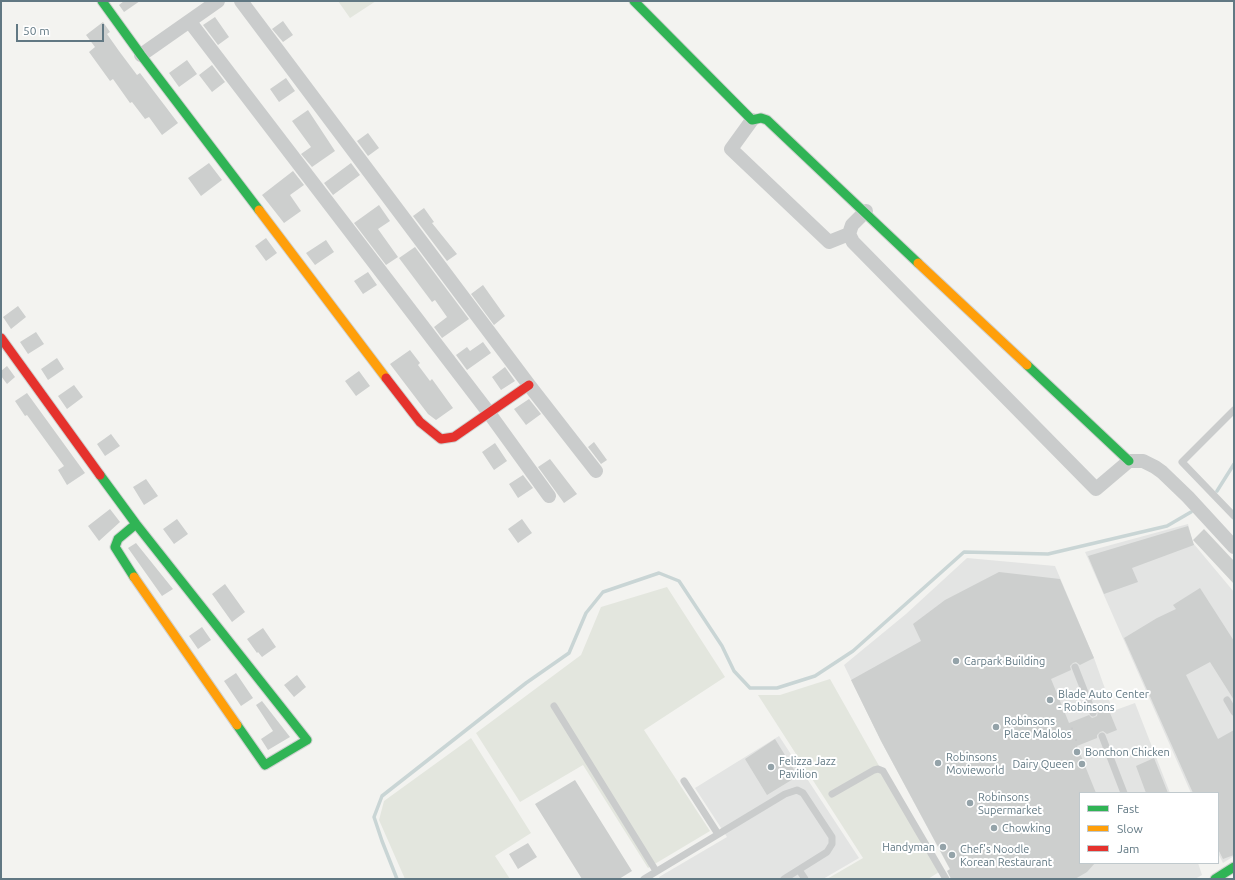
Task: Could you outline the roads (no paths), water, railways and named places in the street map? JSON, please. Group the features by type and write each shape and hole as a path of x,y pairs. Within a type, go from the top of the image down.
{"main road":[{"path":"102,1 141,55 420,422 442,439 454,437 529,385"},
{"path":"634,1 752,120 761,118 767,120 1129,461"},
{"path":"1,338 136,524 307,740 265,765 117,551 115,547 118,539 136,524"},
{"path":"1215,879 1234,867"}],"street":[{"path":"141,55 218,1"},
{"path":"242,1 529,385 596,471"},
{"path":"190,22 489,413 549,496"},
{"path":"752,120 731,149 829,242 848,234 852,225 866,212"},
{"path":"848,234 853,242 1096,490 1129,461 1143,461 1162,472 1234,547"}],"lane":[{"path":"1234,410 1182,462 1234,516"},
{"path":"1075,667 1093,713"},
{"path":"1227,700 1234,712"},
{"path":"554,706 656,871"},
{"path":"1102,736 1124,792"},
{"path":"832,794 874,770 878,769 883,771 946,879"},
{"path":"684,780 718,834"},
{"path":"644,879 785,794 797,790 803,793 832,836 832,844 827,852 784,879"},
{"path":"799,870 804,879"}],"waterway":[{"path":"1217,491 1234,464"},
{"path":"397,879 374,817 382,796 526,683 569,653 586,613 603,592 659,573 679,581 722,646 734,671 750,688 777,688 815,676 853,651 964,552 1048,554 1167,526 1191,512"}],"place":[{"name":"Carpark Building","path":"956,661"},
{"name":"Blade Auto Center - Robinsons","path":"1050,700"},
{"name":"Robinsons Place Malolos","path":"996,727"},
{"name":"Bonchon Chicken","path":"1077,752"},
{"name":"Robinsons Movieworld","path":"938,763"},
{"name":"Dairy Queen","path":"1082,764"},
{"name":"Felizza Jazz Pavilion","path":"771,767"},
{"name":"Robinsons Supermarket","path":"970,803"},
{"name":"Chowking","path":"994,828"},
{"name":"Handyman","path":"943,847"},
{"name":"Chef's Noodle Korean Restaurant","path":"952,855"}]}
